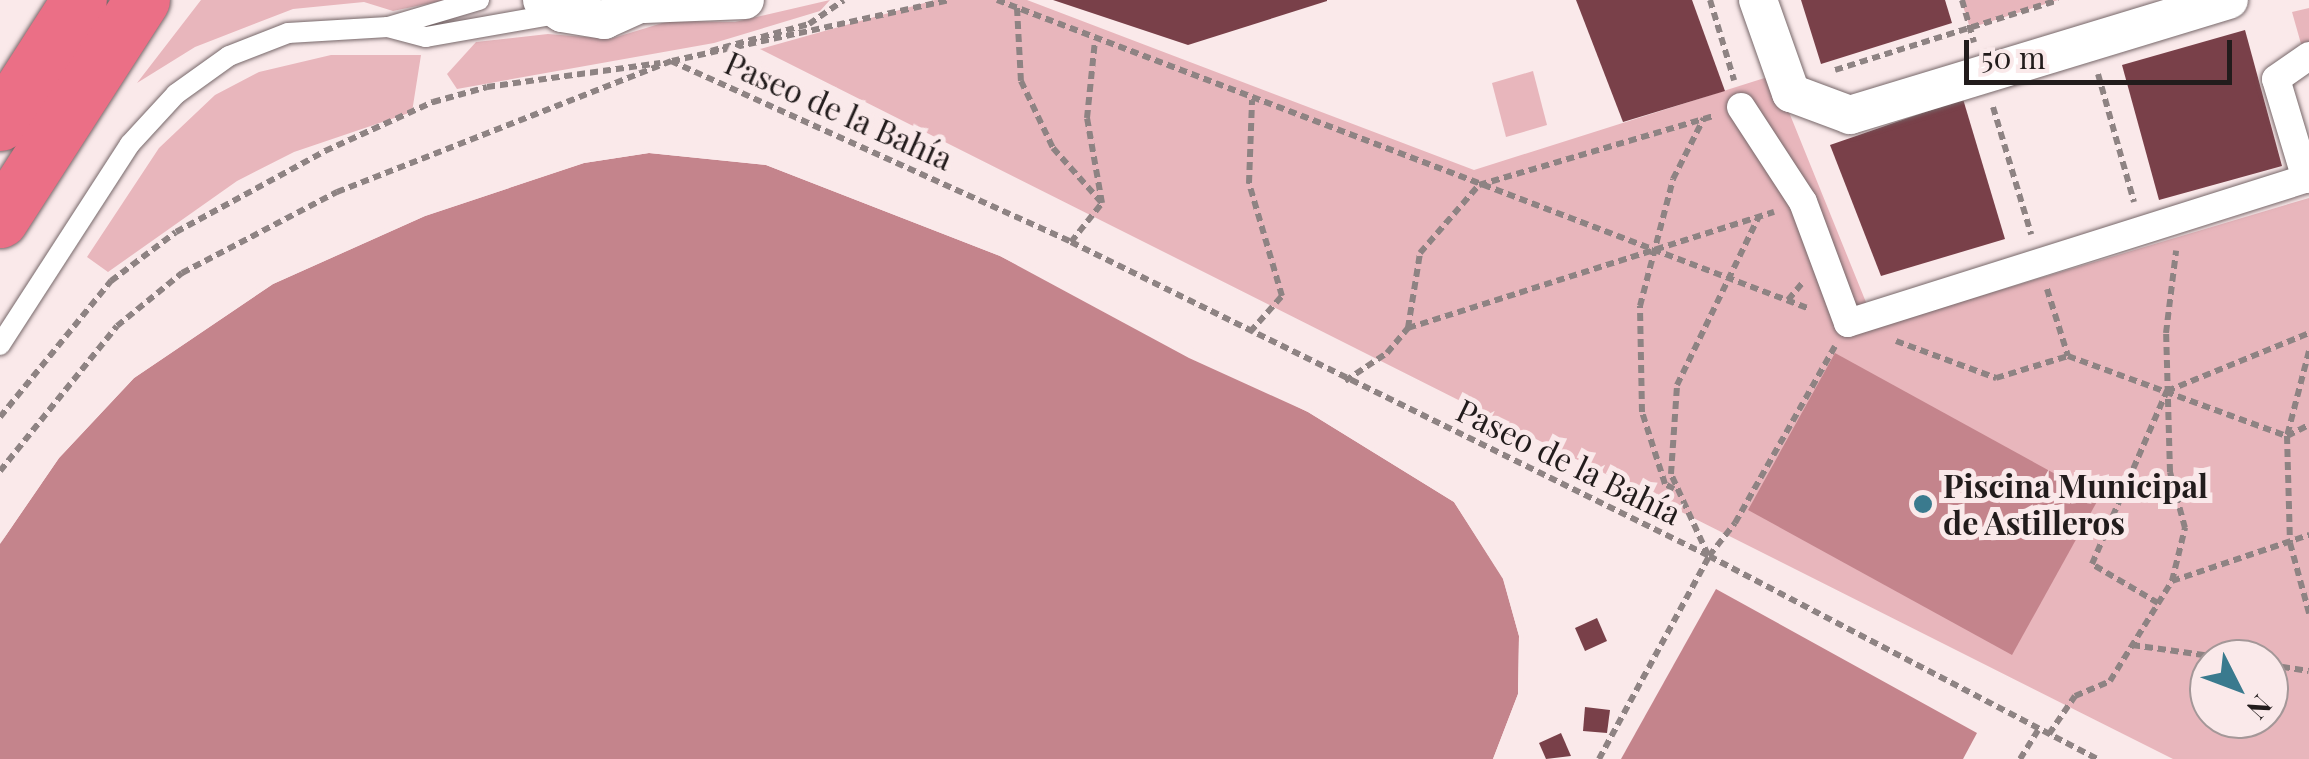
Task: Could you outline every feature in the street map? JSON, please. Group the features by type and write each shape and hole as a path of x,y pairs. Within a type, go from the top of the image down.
{"highway":[{"path":"0,79 40,0"},
{"path":"0,123 79,0"},
{"path":"5,211 142,0"},
{"path":"79,98 126,60 177,0"}],"street":[{"path":"552,7 604,20 646,2 746,0"},
{"path":"1758,0 1791,93 1850,115 2230,0"},
{"path":"1741,107 1803,202 1848,323 2140,226 2306,179 2276,79 2309,56"}],"lane":[{"path":"0,345 130,144 176,94 228,56 288,32 388,27 480,0"},
{"path":"388,27 426,37 552,7"}],"path":[{"path":"0,417 111,281 176,232 325,151 432,102 487,87 672,62 949,0"},
{"path":"998,0 1095,41 1996,378 2068,356 2287,436 2309,425"},
{"path":"1345,382 1387,353 1408,328 1420,253 1479,185 1741,107 1710,0"},
{"path":"1962,0 1970,28"},
{"path":"1831,71 2058,0"},
{"path":"1016,8 1021,82 1053,148 1102,203"},
{"path":"1071,242 1102,203 1088,118 1095,41"},
{"path":"2049,734 2075,696 2110,681 2172,581 2184,528 2170,472 2168,391 2177,245 2140,226 2089,42"},
{"path":"0,471 117,326 182,273 337,192 672,62"},
{"name":"Paseo de la Bahía","path":"672,62 1071,242 1345,382 1708,556 2098,759"},
{"path":"1984,74 2068,356"},
{"path":"1250,332 1282,296 1250,183 1252,100"},
{"path":"1674,489 1665,484 1642,412 1640,306 1673,179 1704,118"},
{"path":"1408,328 1803,202"},
{"path":"1758,218 1677,385 1674,489 1708,556 1735,523 1848,323"},
{"path":"2158,603 2092,564 2168,391 2309,333"},
{"path":"2309,351 2287,436 2290,543 2309,613"},
{"path":"2172,581 2309,535"},
{"name":"Paseo de la Bahía","path":"1599,759 1708,556"},
{"path":"2132,645 2189,653"},
{"path":"2020,759 2038,730"}],"shaded area":[{"path":"201,0 446,0 393,11 364,2 293,9 195,47 137,83"},
{"path":"830,0 820,11 714,43 457,89 447,74 476,42 548,34 610,39 669,21 735,22"},
{"path":"935,0 1027,0 1474,170 1774,75 1876,327 2309,198 2309,759 2173,759 760,49"},
{"path":"1961,0 2058,0 1970,28"},
{"path":"2309,8 2309,72 2292,12"},
{"path":"331,55 421,55 412,112 294,152 237,181 108,272 87,257 159,148 215,95 259,72"},
{"path":"1533,71 1547,125 1506,137 1492,83"},
{"path":"649,153 766,165 1000,256 1308,412 1454,502 1503,579 1519,636 1518,694 1493,759 0,759 0,544 59,458 134,378 273,284 425,216 584,163"},
{"name":"Piscina Municipal de Astilleros","path":"1835,353 2099,498 2012,655 1748,510"},
{"path":"1716,589 1977,733 1963,759 1621,759"}],"pier":[{"path":"649,148 767,160 1002,251 1310,407 1457,498 1507,576 1524,635 1523,695 1498,759 1493,759 1518,694 1519,636 1503,578 1454,502 1308,412 1189,358 1000,256 766,165 649,153 584,163 425,216 273,284 134,378 59,458 0,544 55,455 130,375 270,280 424,211 582,159"}],"building":[{"path":"1053,0 1327,0 1327,1 1188,45"},
{"path":"1576,0 1692,0 1725,91 1623,122"},
{"path":"1801,0 1945,0 1952,23 1821,64"},
{"path":"2245,30 2282,166 2159,200 2122,65"},
{"path":"1963,99 2005,239 1881,276 1830,145"},
{"path":"1597,618 1607,641 1585,651 1575,628"},
{"path":"1585,707 1610,710 1607,733 1583,731"},
{"path":"1561,733 1571,756 1546,759 1539,743"}],"place":[{"name":"Piscina Municipal de Astilleros","path":"1923,504"}]}
